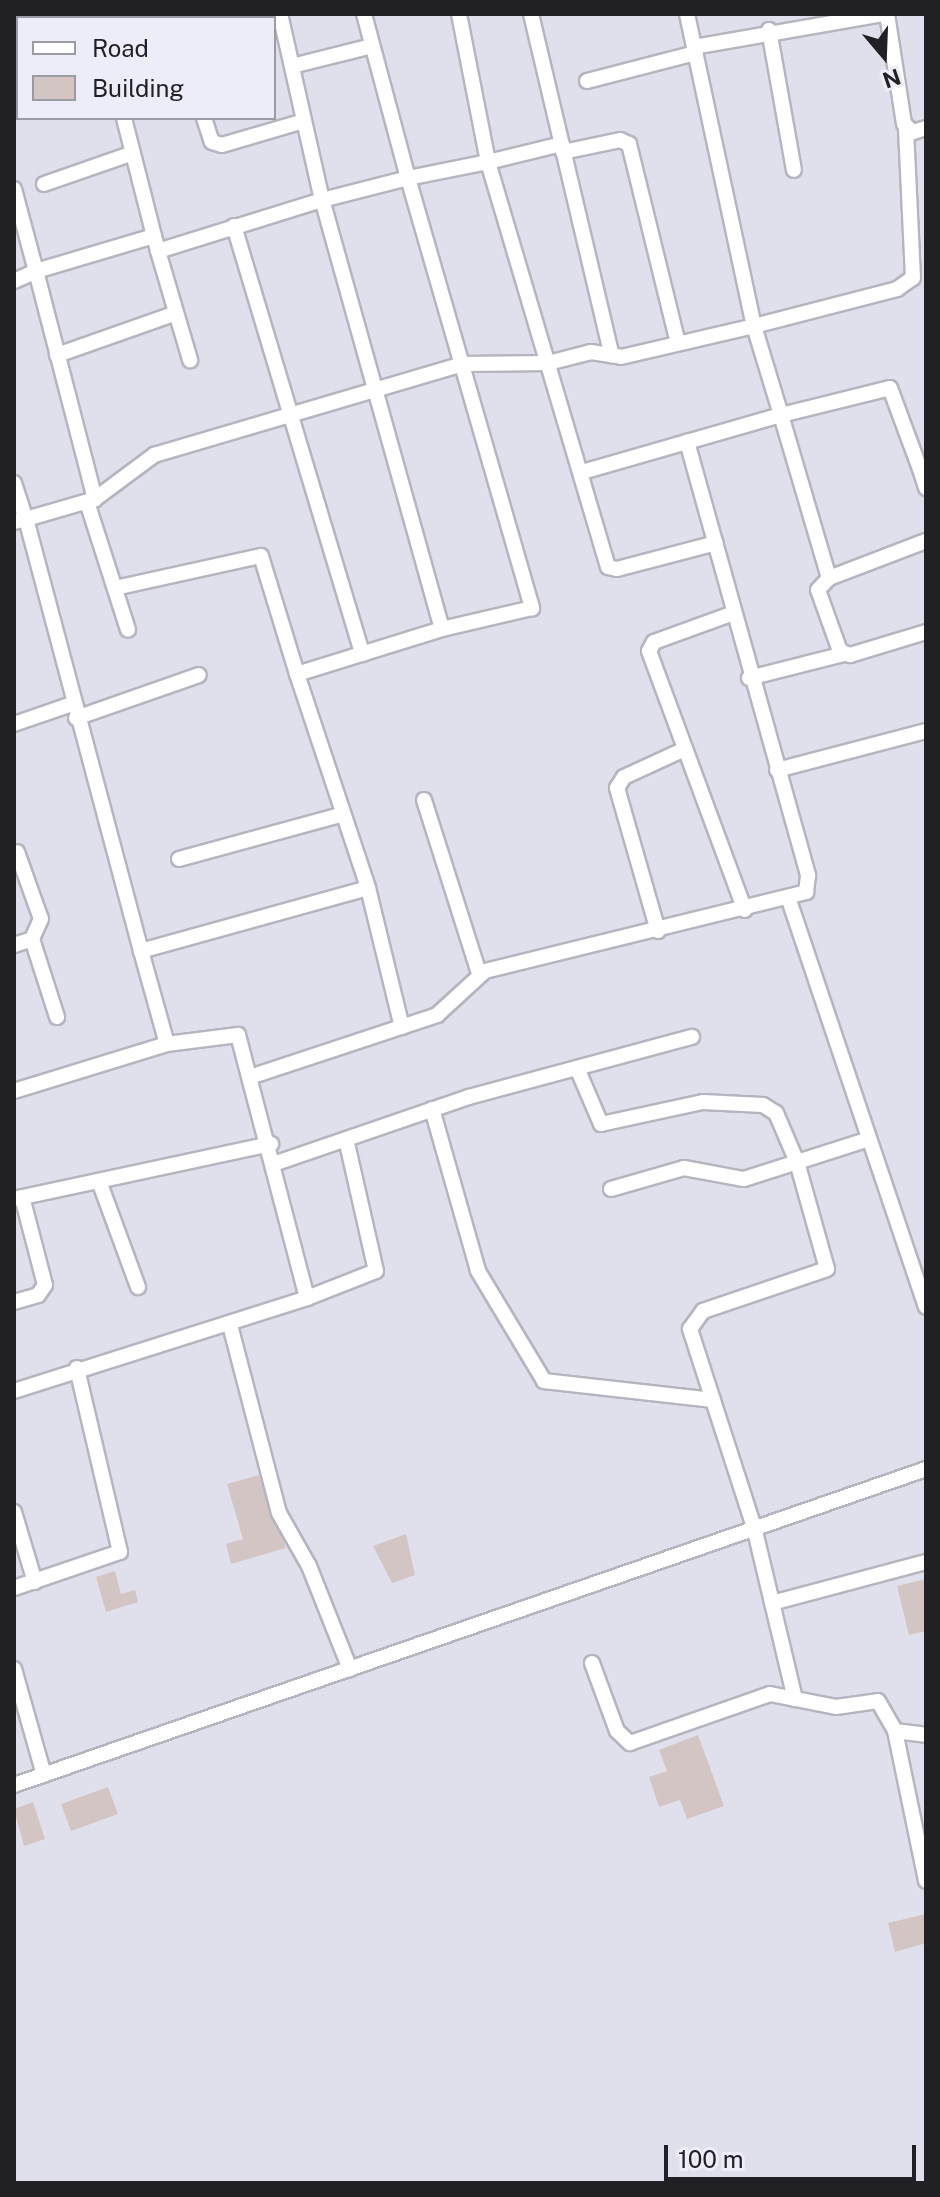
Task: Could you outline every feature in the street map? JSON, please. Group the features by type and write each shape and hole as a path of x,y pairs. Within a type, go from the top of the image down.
{"street":[{"path":"280,14 322,200 372,390 442,629"},
{"path":"297,674 442,629 532,608 364,14"},
{"path":"459,14 488,162 582,472 604,560 612,569 716,543"},
{"path":"531,14 612,356"},
{"path":"687,14 754,326 829,578"},
{"path":"20,520 91,500 154,455 463,364 548,363 591,352 612,356 754,326 897,289 913,278 906,128 885,14 769,30 587,81"},
{"path":"769,30 794,170"},
{"path":"292,66 372,46"},
{"path":"125,120 190,360"},
{"path":"205,120 212,142 222,145 304,121"},
{"path":"906,128 926,128"},
{"path":"158,251 322,200 408,178 620,140 629,144 678,343"},
{"path":"44,184 133,153"},
{"path":"14,189 91,500 128,630"},
{"path":"234,226 293,414 362,654"},
{"path":"14,281 36,271 154,236"},
{"path":"57,355 176,313"},
{"path":"582,472 781,415 890,388 923,468 926,488"},
{"path":"253,1076 446,1010 479,973 789,900 806,892 809,883 731,614 716,543 687,442"},
{"path":"14,483 20,520 167,1044"},
{"path":"844,654 818,590 829,578 926,541"},
{"path":"115,588 261,556 368,888 402,1027"},
{"path":"731,614 650,646 745,910"},
{"path":"749,678 926,632"},
{"path":"14,724 74,711 199,675"},
{"path":"777,770 926,731"},
{"path":"658,931 617,788 624,777 685,749"},
{"path":"424,800 479,973"},
{"path":"179,859 343,814"},
{"path":"14,836 15,852 40,910 32,939 57,1017"},
{"path":"141,951 368,888"},
{"path":"789,900 926,1307"},
{"path":"14,945 32,939"},
{"path":"14,1091 167,1044 238,1035 253,1076 276,1163 307,1298"},
{"path":"276,1163 432,1109 692,1037"},
{"path":"577,1068 601,1124 703,1102 763,1105 776,1113 797,1162 827,1269 697,1315 690,1329 754,1527 795,1699"},
{"path":"432,1109 478,1271 544,1381 713,1400"},
{"path":"14,1391 77,1368 230,1325 376,1271 346,1139"},
{"path":"611,1189 678,1169 744,1179 869,1139"},
{"path":"14,1302 38,1295 45,1285 18,1198 271,1144"},
{"path":"99,1181 138,1287"},
{"path":"230,1325 279,1513 309,1566 350,1669"},
{"path":"14,1588 115,1556 122,1547 77,1368"},
{"path":"14,1785 926,1469"},
{"path":"14,1512 35,1582"},
{"path":"772,1603 926,1562"},
{"path":"592,1663 617,1731 630,1743 770,1694 836,1707 878,1701 895,1731 926,1881"},
{"path":"14,1669 44,1775"},
{"path":"895,1731 926,1735"}],"building":[{"path":"259,1475 286,1548 231,1564 226,1544 243,1539 227,1484"},
{"path":"406,1534 415,1575 392,1583 373,1546"},
{"path":"115,1571 121,1594 135,1590 138,1602 106,1612 96,1577"},
{"path":"926,1579 926,1631 909,1635 897,1586"},
{"path":"698,1735 724,1806 687,1819 680,1800 659,1807 649,1777 667,1771 659,1750"},
{"path":"108,1787 118,1814 71,1831 61,1804"},
{"path":"33,1802 45,1839 24,1846 14,1809"},
{"path":"926,1914 926,1943 895,1952 888,1923"}]}
